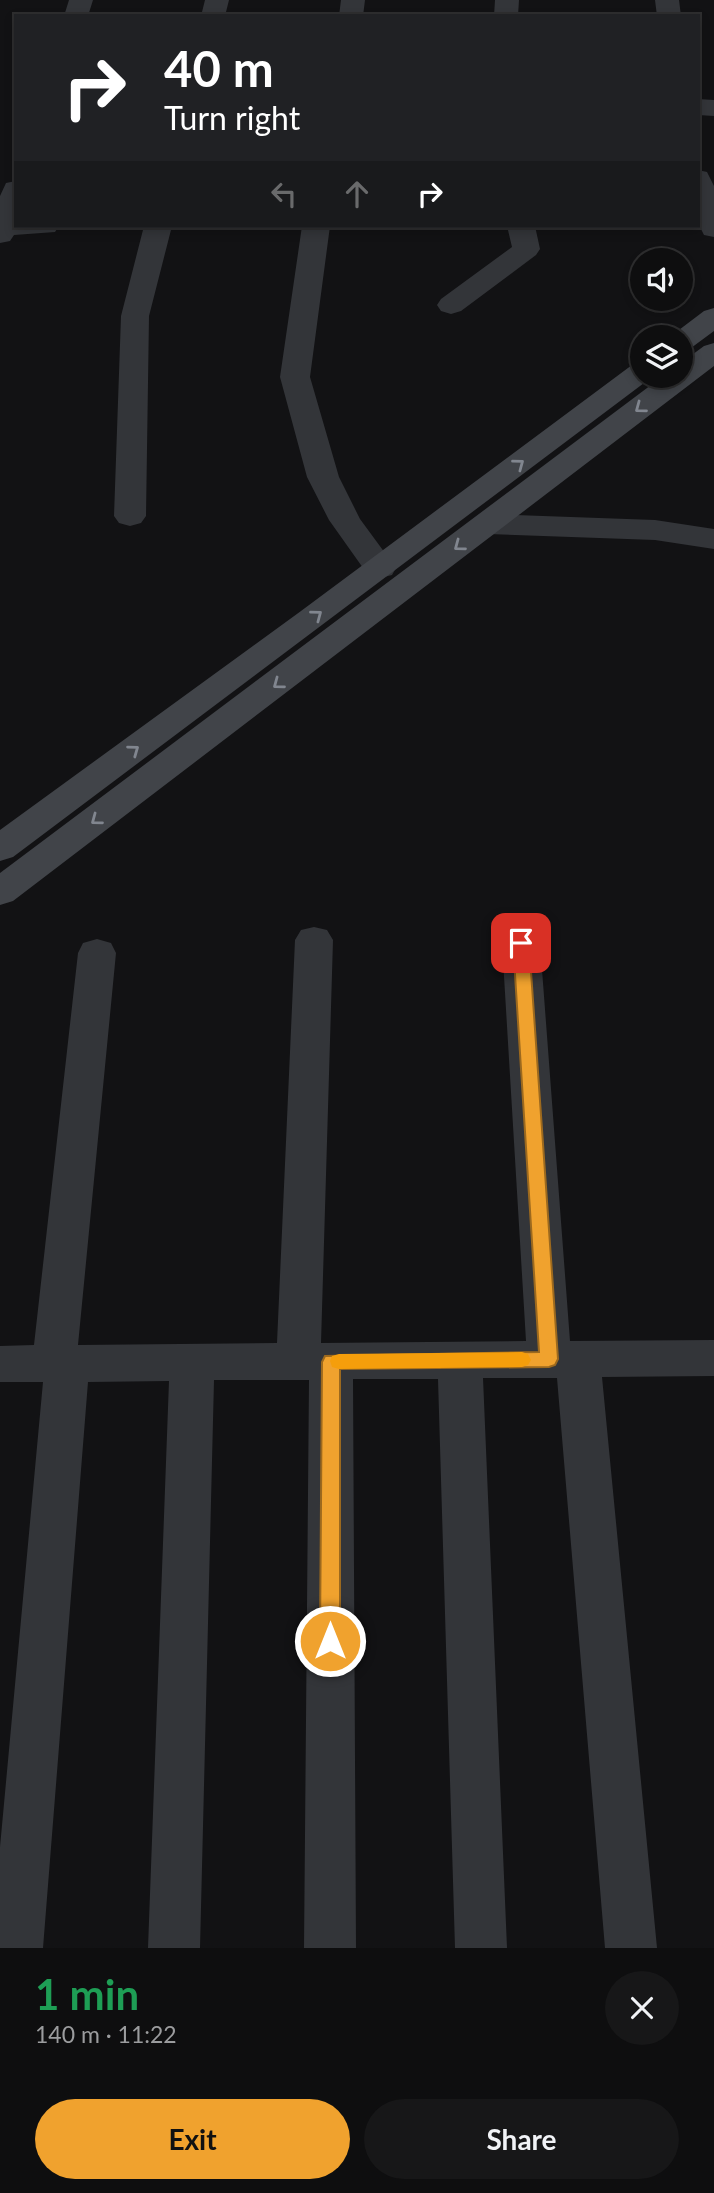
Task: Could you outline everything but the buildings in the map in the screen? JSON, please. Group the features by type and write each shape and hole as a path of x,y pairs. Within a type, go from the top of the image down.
{"street":[{"path":"700,184 714,229"},
{"path":"14,194 1,231 27,228"},
{"path":"130,516 135,316 157,228"},
{"path":"316,228 295,377 323,477 345,520 380,568"},
{"path":"451,305 526,249 521,228"},
{"path":"693,333 714,317"},
{"path":"0,892 714,352"},
{"path":"0,848 630,380"},
{"path":"488,524 654,530 714,539"},
{"path":"314,940 315,1362 330,1948"},
{"path":"521,943 564,1359 631,1948"},
{"path":"17,1948 61,1364 97,953"},
{"path":"0,1364 714,1358"},
{"path":"460,1360 481,1948"},
{"path":"174,1948 192,1363"}],"slow traffic":[{"path":"339,1361 522,1360"}],"route":[{"path":"330,1641 331,1362 549,1359 521,943"}]}
